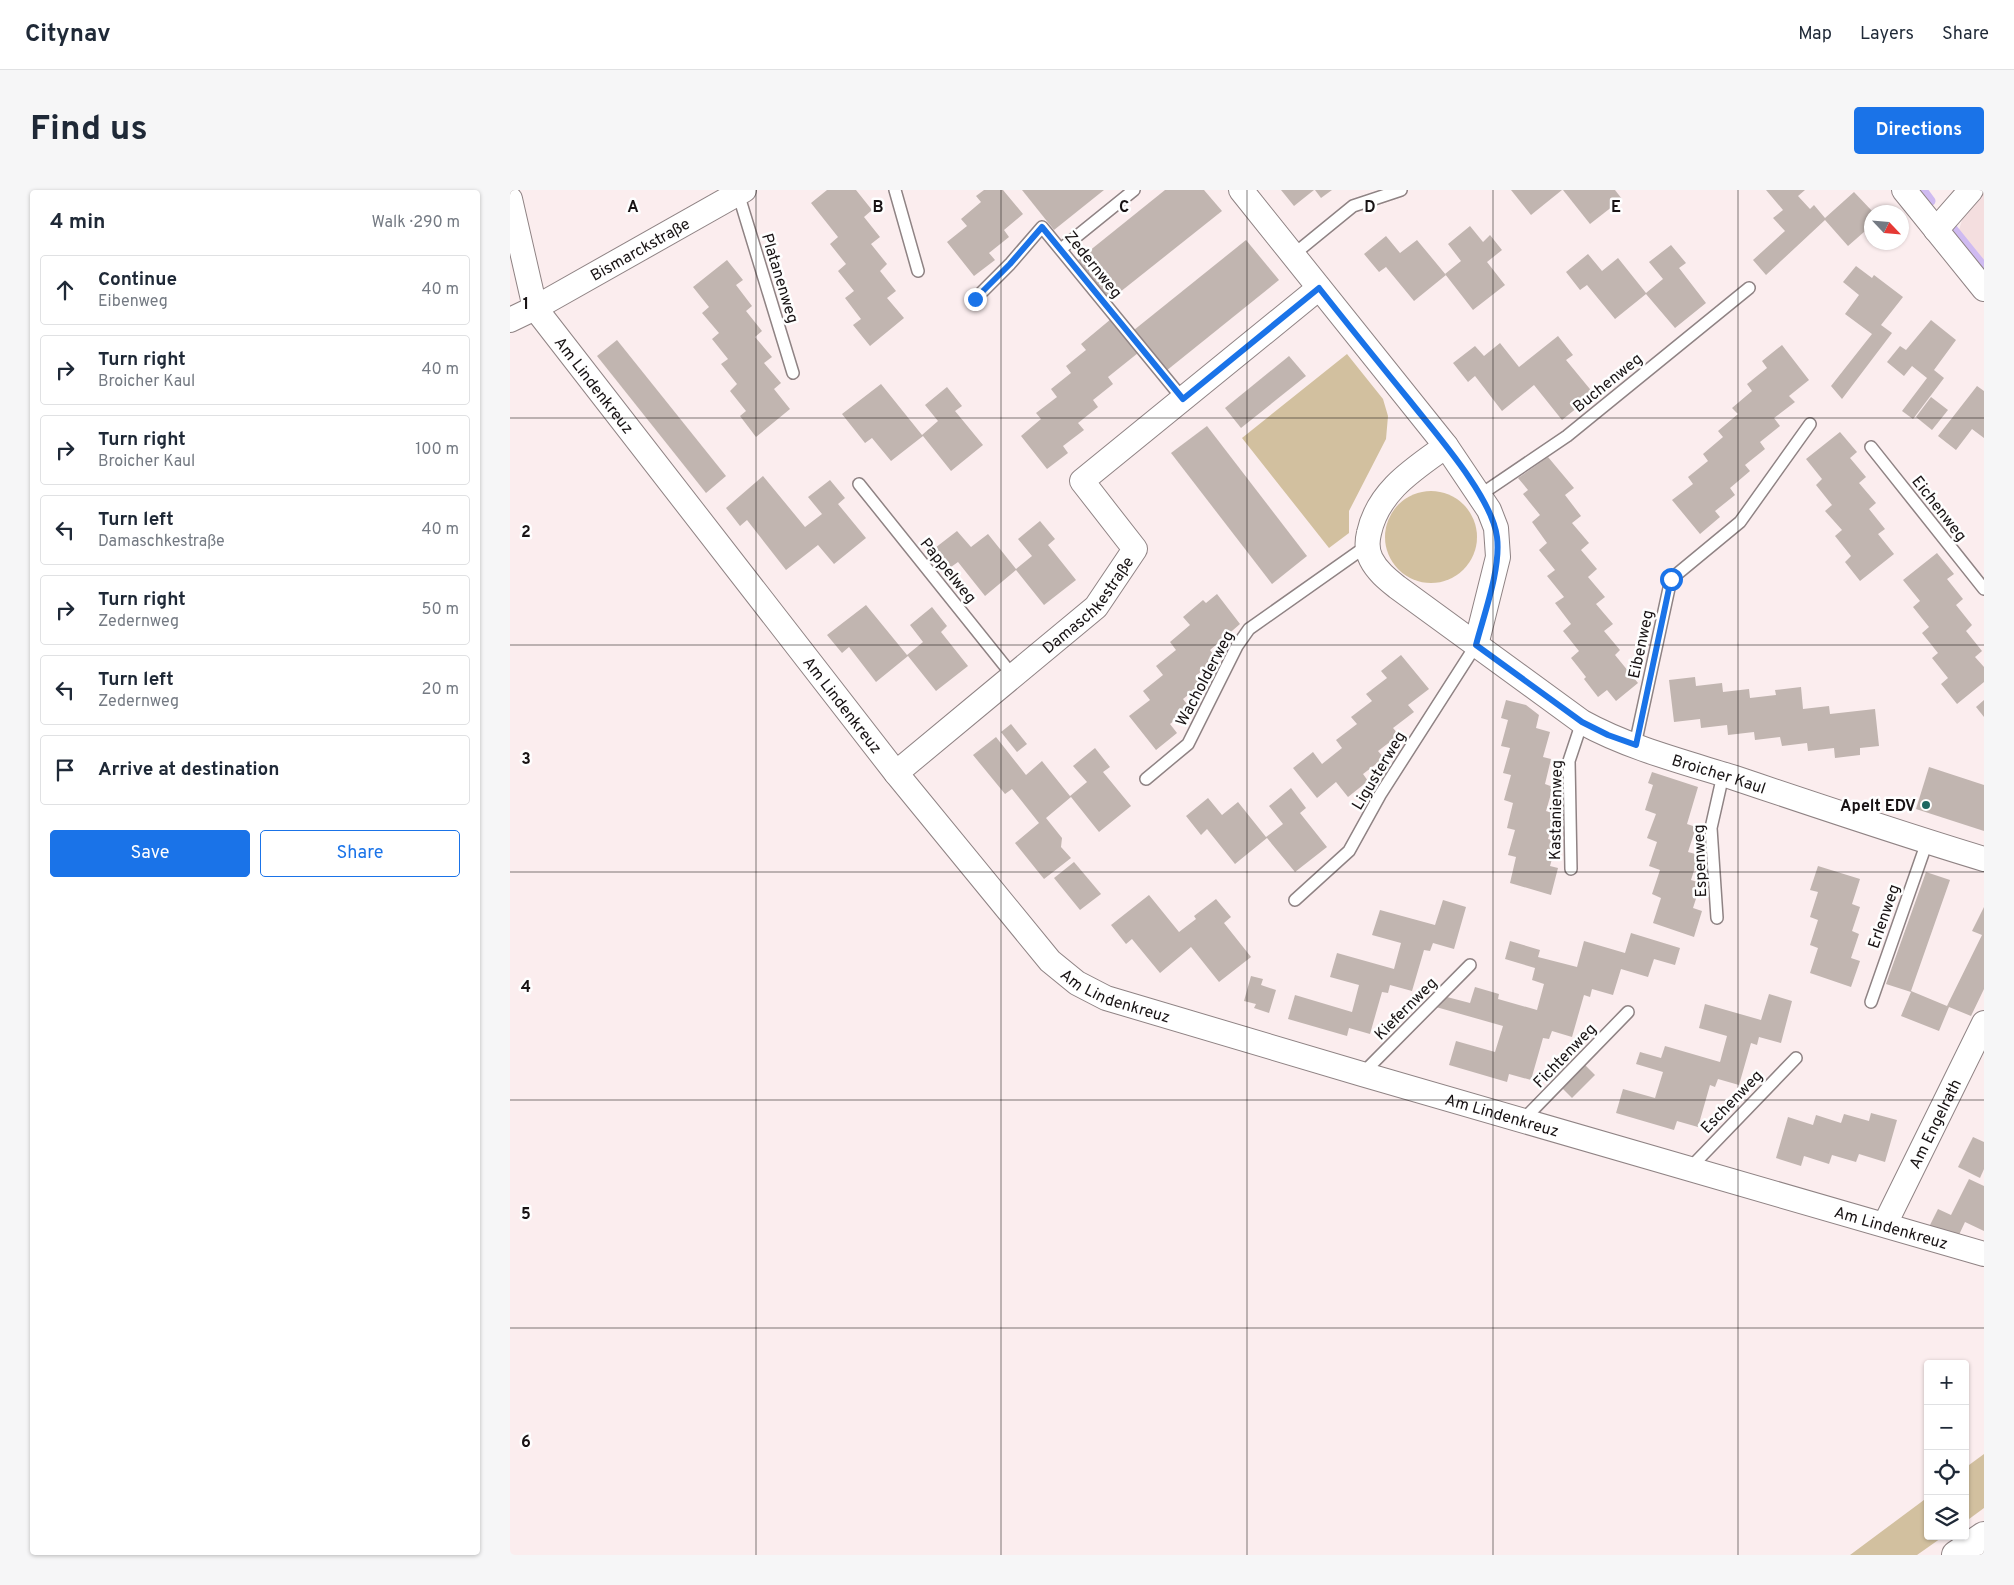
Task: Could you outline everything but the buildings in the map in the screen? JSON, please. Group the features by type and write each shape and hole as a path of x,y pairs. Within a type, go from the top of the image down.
{"main road":[{"path":"1956,1555 1984,1536"}],"street":[{"path":"1241,190 1446,446 1480,495 1493,519 1498,546 1496,568 1476,645"},
{"path":"1904,190 1984,289"},
{"path":"1936,230 1971,190"},
{"name":"Bismarckstraße","path":"510,320 535,308 741,192"},
{"path":"510,199 535,308"},
{"name":"Damaschkestraße","path":"896,773 1096,607 1135,548 1082,481 1319,288"},
{"name":"Am Lindenkreuz","path":"535,308 896,773 1050,961 1077,984 1106,998 1984,1254"},
{"path":"1368,544 1372,522 1389,492 1410,472 1446,446"},
{"name":"Broicher Kaul","path":"1368,544 1371,559 1386,577 1582,722 1608,735 1723,775 1984,859"},
{"name":"Am Engelrath","path":"1885,1224 1984,1023"}],"lane":[{"path":"895,190 918,270"},
{"path":"1061,249 1134,190"},
{"path":"1293,255 1353,206 1402,190"},
{"name":"Platanenweg","path":"741,192 793,373"},
{"name":"Zedernweg","path":"975,299 1010,264 1042,227 1183,399"},
{"name":"Buchenweg","path":"1480,495 1568,436 1749,288"},
{"name":"Eibenweg","path":"1636,745 1671,579 1740,522 1810,424"},
{"name":"Eichenweg","path":"1871,448 1984,589"},
{"name":"Pappelweg","path":"859,484 1013,676"},
{"name":"Wacholderweg","path":"1146,779 1188,744 1236,646 1249,629 1368,544"},
{"name":"Ligusterweg","path":"1295,900 1349,851 1380,795 1476,645"},
{"name":"Kastanienweg","path":"1571,869 1568,761 1582,722"},
{"name":"Espenweg","path":"1717,918 1711,828 1723,775"},
{"name":"Erlenweg","path":"1871,1002 1927,842"},
{"name":"Kiefernweg","path":"1362,1074 1470,965"},
{"name":"Fichtenweg","path":"1523,1120 1628,1012"},
{"name":"Eschenweg","path":"1690,1168 1796,1058"}],"shaded area":[{"path":"1984,194 1984,262 1959,230 1963,217"},
{"path":"1347,354 1383,399 1388,416 1386,439 1349,511 1349,533 1329,548 1242,438"},
{"path":"1431,491 1448,495 1463,505 1473,520 1477,537 1473,554 1463,569 1448,579 1431,583 1414,579 1399,569 1389,554 1385,537 1389,520 1399,505 1414,495"},
{"path":"1984,1454 1984,1508 1969,1519 1969,1495 1969,1465"},
{"path":"1924,1500 1924,1540 1938,1540 1917,1555 1850,1555"}],"waterway":[{"path":"1923,190 1931,201"},
{"path":"1951,226 1984,267"}],"place":[{"name":"Apelt EDV","path":"1926,805"}],"route":[{"path":"975,299 1010,264 1042,227 1183,399 1319,288 1446,446 1480,495 1493,519 1496,528 1498,557 1476,645 1582,722 1608,735 1636,745 1671,579"}]}
